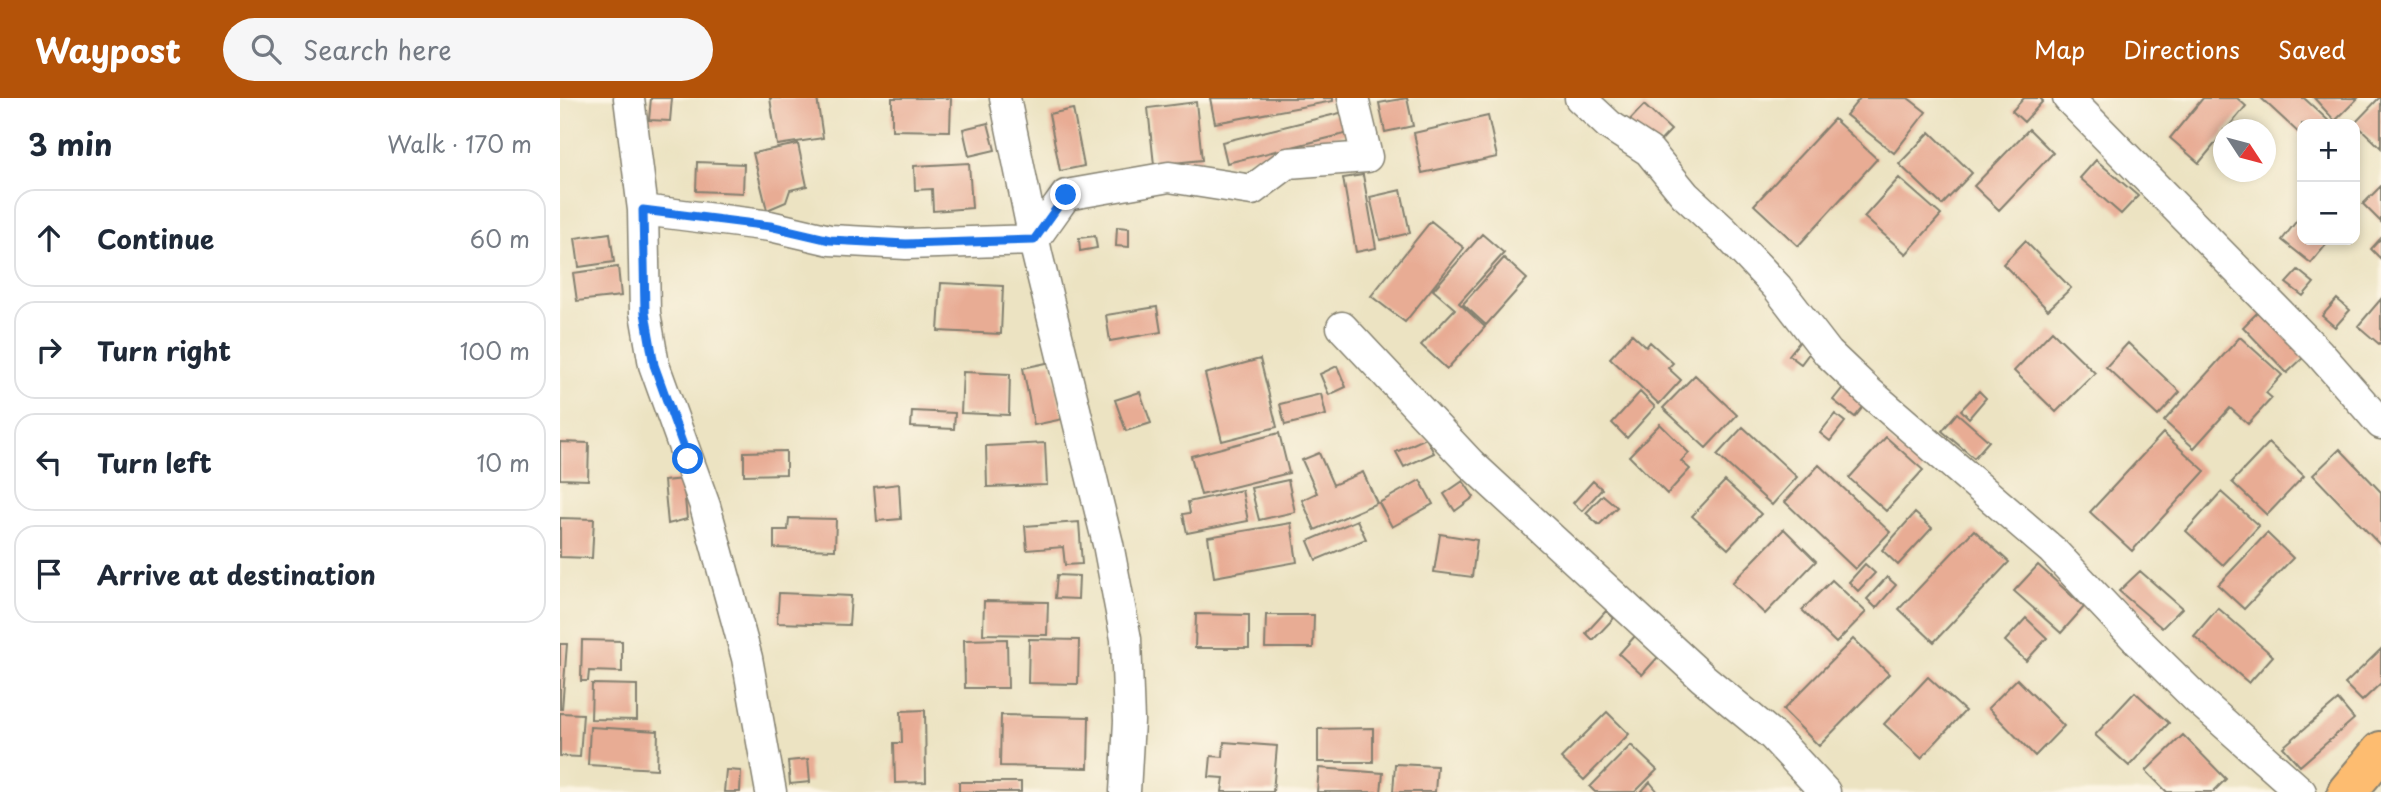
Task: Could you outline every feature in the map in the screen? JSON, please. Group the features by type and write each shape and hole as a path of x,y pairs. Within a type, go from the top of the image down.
{"main road":[{"path":"2347,792 2381,751"}],"street":[{"path":"629,98 643,210 645,313 654,365 709,518 747,658 771,792"},
{"path":"1005,98 1034,240 1108,544 1126,639 1129,721 1125,792"},
{"path":"1034,240 1066,195 1169,177 1252,190 1288,163 1367,157 1353,98"},
{"path":"1580,98 1609,125 1648,151 1685,195 1724,231 1777,287 1828,353 1869,392 2052,550 2170,672 2301,792"},
{"path":"2068,98 2319,354 2381,424"},
{"path":"643,210 770,226 830,240 906,244 1034,240"},
{"path":"1342,327 1471,464 1703,678 1773,736 1825,792"}],"building":[{"path":"651,98 672,98 670,121 649,120"},
{"path":"770,98 817,98 823,138 777,145"},
{"path":"892,98 951,98 950,131 892,130"},
{"path":"1210,98 1333,98 1333,101 1215,123"},
{"path":"1407,98 1413,126 1385,132 1379,103"},
{"path":"1860,98 1908,98 1926,112 1894,153 1846,115"},
{"path":"2024,98 2040,98 2043,101 2024,122 2012,111"},
{"path":"2203,98 2237,98 2246,106 2235,119 2213,119 2213,146 2199,163 2170,138"},
{"path":"2261,98 2304,98 2327,119 2297,119 2297,131"},
{"path":"2314,98 2358,98 2337,119 2333,119"},
{"path":"2381,98 2381,148 2360,128 2359,119"},
{"path":"1196,102 1202,160 1154,165 1148,108"},
{"path":"1644,105 1671,130 1653,149 1626,124"},
{"path":"1073,109 1084,166 1060,171 1049,114"},
{"path":"1344,112 1349,133 1227,163 1222,142"},
{"path":"1488,116 1497,157 1422,173 1414,133"},
{"path":"1834,119 1877,159 1798,246 1754,205"},
{"path":"988,123 995,150 969,156 963,129"},
{"path":"2029,129 2053,153 1999,210 1974,186"},
{"path":"1930,132 1972,173 1942,205 1899,164"},
{"path":"798,144 807,186 790,190 786,202 767,210 753,153"},
{"path":"2096,160 2138,196 2121,214 2080,178"},
{"path":"697,162 744,164 743,193 696,191"},
{"path":"969,163 972,208 933,211 932,189 915,190 914,166"},
{"path":"1363,175 1376,248 1356,252 1343,178"},
{"path":"1899,178 1941,215 1906,254 1864,217"},
{"path":"2381,186 2381,222 2363,204"},
{"path":"1401,190 1410,233 1380,240 1370,197"},
{"path":"2297,220 2297,245 2326,245 2311,263 2282,240"},
{"path":"1431,221 1464,248 1405,322 1371,296"},
{"path":"1117,227 1129,228 1129,247 1116,246"},
{"path":"610,233 614,262 579,267 575,238"},
{"path":"1482,234 1504,253 1459,303 1485,327 1447,369 1421,345 1455,309 1433,290"},
{"path":"1095,236 1097,248 1080,251 1079,238"},
{"path":"2381,238 2381,259 2371,249"},
{"path":"2025,241 2071,288 2048,310 2003,264"},
{"path":"1504,258 1527,279 1486,325 1463,304"},
{"path":"618,267 621,296 577,301 573,273"},
{"path":"2298,270 2314,283 2303,296 2286,283"},
{"path":"941,283 1003,286 1001,334 938,331"},
{"path":"2337,299 2350,310 2335,327 2322,316"},
{"path":"2381,299 2381,342 2379,344 2358,326"},
{"path":"1157,307 1161,332 1110,341 1106,315"},
{"path":"2262,308 2306,355 2287,373 2243,327"},
{"path":"2052,331 2095,373 2056,412 2014,371"},
{"path":"1632,334 1646,347 1650,342 1673,363 1668,368 1681,380 1659,404 1610,358"},
{"path":"2240,337 2282,375 2266,393 2272,398 2248,424 2230,408 2194,448 2164,421"},
{"path":"1801,340 1813,348 1801,364 1789,355"},
{"path":"2128,343 2180,392 2158,416 2106,367"},
{"path":"1260,359 1277,427 1222,441 1205,374"},
{"path":"1051,362 1063,419 1034,425 1023,368"},
{"path":"1337,366 1346,387 1329,395 1320,374"},
{"path":"963,372 1010,374 1009,415 961,413"},
{"path":"1695,375 1737,415 1706,448 1663,408"},
{"path":"1849,380 1870,398 1855,417 1833,400"},
{"path":"1979,391 1986,398 1969,418 1961,410"},
{"path":"1140,392 1151,423 1126,431 1115,400"},
{"path":"1640,392 1655,407 1627,438 1612,423"},
{"path":"1321,394 1326,415 1285,425 1280,404"},
{"path":"912,411 955,413 954,429 911,427"},
{"path":"1957,413 1989,441 1974,458 1942,431"},
{"path":"1835,414 1845,422 1830,441 1820,433"},
{"path":"1660,424 1689,453 1681,461 1690,469 1667,494 1629,456"},
{"path":"1743,427 1797,477 1772,505 1717,455"},
{"path":"1279,433 1289,473 1201,495 1191,456"},
{"path":"2163,433 2205,471 2132,551 2090,512"},
{"path":"1886,437 1923,470 1886,511 1849,478"},
{"path":"1426,438 1434,453 1404,467 1396,452"},
{"path":"560,442 589,443 588,480 560,479"},
{"path":"1045,443 1047,485 987,487 986,446"},
{"path":"2269,443 2304,476 2267,515 2232,482"},
{"path":"2340,449 2381,492 2381,546 2313,475"},
{"path":"786,451 786,474 744,475 744,452"},
{"path":"1319,453 1333,485 1363,472 1377,503 1315,530 1302,500 1317,493 1302,460"},
{"path":"1819,465 1890,532 1855,569 1785,502"},
{"path":"683,479 687,519 668,524 664,481"},
{"path":"1288,480 1295,512 1259,520 1251,488"},
{"path":"1420,480 1433,504 1392,527 1379,503"},
{"path":"1463,481 1474,497 1455,511 1444,494"},
{"path":"1593,481 1602,489 1582,511 1573,503"},
{"path":"1725,481 1761,514 1728,549 1692,516"},
{"path":"899,484 901,519 877,521 874,487"},
{"path":"1242,490 1248,521 1187,533 1183,514 1190,513 1188,502"},
{"path":"2221,492 2259,526 2223,565 2186,531"},
{"path":"1603,495 1617,507 1599,525 1586,513"},
{"path":"1915,513 1932,528 1898,565 1882,550"},
{"path":"560,518 594,519 592,558 560,557"},
{"path":"789,518 836,519 835,550 774,548 774,530 788,530"},
{"path":"1357,520 1366,539 1316,560 1308,541"},
{"path":"1079,522 1082,564 1065,565 1063,547 1027,550 1025,526"},
{"path":"1291,523 1297,562 1214,577 1208,537"},
{"path":"1784,529 1816,561 1765,614 1732,583"},
{"path":"1974,530 2009,562 1934,642 1899,609"},
{"path":"2267,533 2293,558 2244,609 2218,585"},
{"path":"1440,534 1477,540 1472,577 1434,572"},
{"path":"1865,564 1875,573 1858,591 1849,582"},
{"path":"2038,565 2084,607 2061,633 2014,591"},
{"path":"2140,571 2182,608 2162,628 2119,591"},
{"path":"1057,575 1079,576 1078,599 1055,598"},
{"path":"1887,577 1896,585 1876,608 1867,599"},
{"path":"1832,580 1866,612 1836,643 1802,610"},
{"path":"779,593 851,596 849,625 777,623"},
{"path":"984,601 1048,602 1047,635 983,634"},
{"path":"2218,608 2273,656 2249,683 2194,636"},
{"path":"1606,611 1614,618 1593,640 1586,633"},
{"path":"1196,614 1249,615 1249,648 1195,648"},
{"path":"1266,615 1314,615 1313,648 1265,648"},
{"path":"2026,618 2047,638 2026,661 2005,641"},
{"path":"1635,636 1658,657 1642,675 1619,654"},
{"path":"1007,639 1008,688 965,688 964,640"},
{"path":"1029,639 1079,640 1078,684 1028,683"},
{"path":"1853,639 1889,674 1819,746 1783,710"},
{"path":"582,640 622,641 622,672 589,671 588,681 581,681"},
{"path":"560,644 567,644 562,709 560,709"},
{"path":"2381,649 2381,683 2362,701 2345,684"},
{"path":"1928,677 1965,711 1921,758 1884,724"},
{"path":"2017,679 2064,726 2035,756 1988,708"},
{"path":"592,684 637,685 637,720 591,719"},
{"path":"2135,692 2169,723 2129,766 2095,735"},
{"path":"2338,700 2354,719 2300,766 2283,747"},
{"path":"925,710 926,782 895,783 894,743 902,743 901,711"},
{"path":"1607,712 1629,734 1584,780 1561,758"},
{"path":"560,713 583,714 580,757 560,756"},
{"path":"1001,715 1089,717 1088,768 1000,766"},
{"path":"590,727 658,731 657,769 588,765"},
{"path":"1373,728 1373,762 1318,762 1318,729"},
{"path":"2183,735 2226,779 2213,792 2167,792 2146,771"},
{"path":"1224,742 1277,746 1273,792 1222,792 1224,778 1209,777 1211,756 1223,757"},
{"path":"1631,745 1657,770 1635,792 1595,792 1590,787"},
{"path":"808,759 810,782 790,784 788,761"},
{"path":"1395,764 1437,766 1435,792 1393,792"},
{"path":"1319,768 1383,773 1381,792 1317,792"},
{"path":"726,770 741,771 740,792 724,792"},
{"path":"959,782 1021,782 1021,792 959,792"},
{"path":"1650,782 1658,792 1641,792"}],"route":[{"path":"688,459 654,365 645,313 643,210 770,226 830,240 906,244 1034,240 1066,195"}]}
